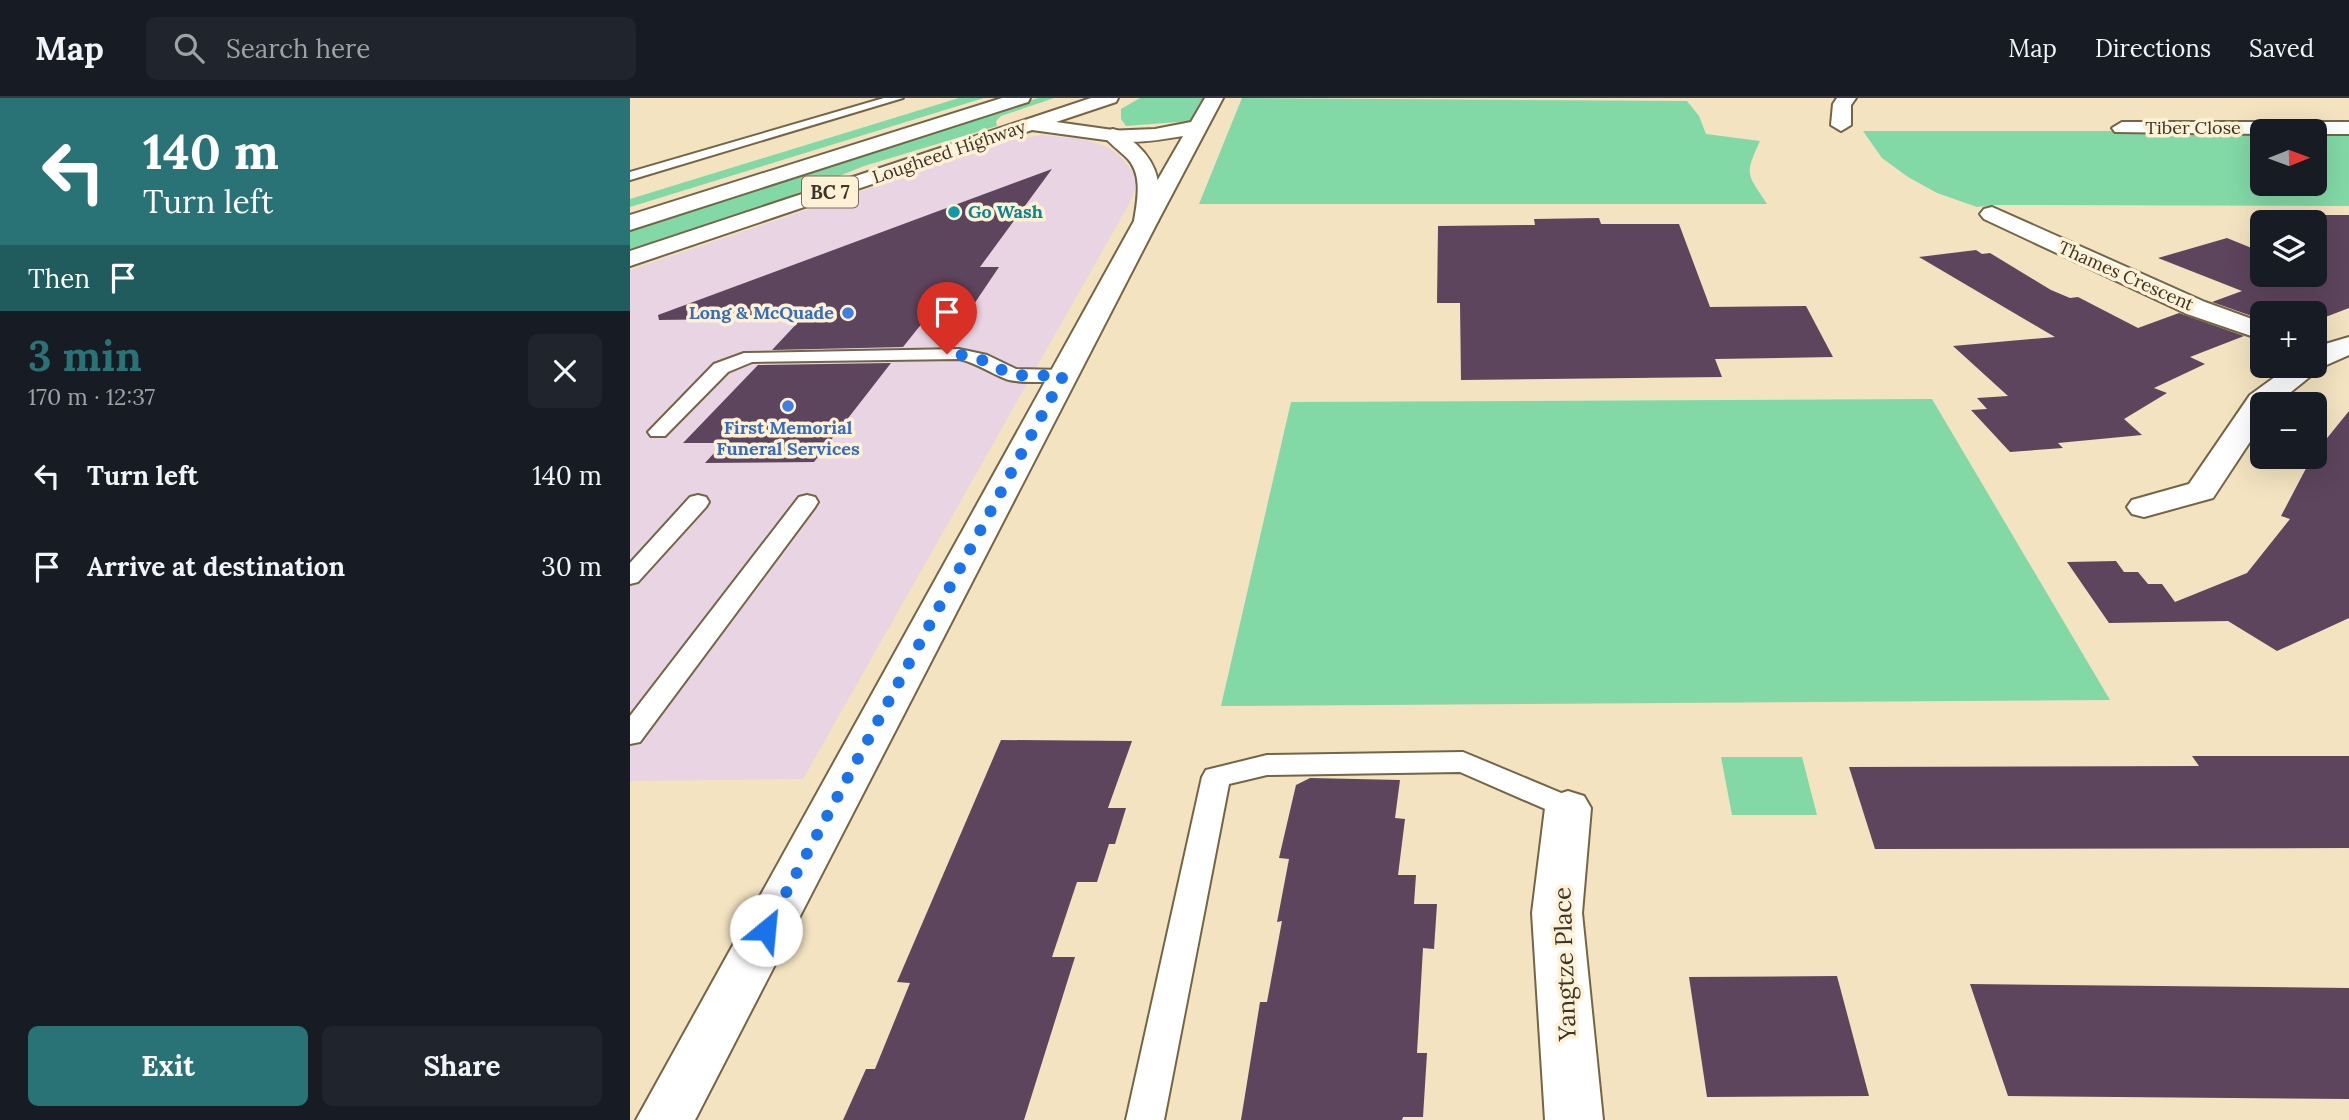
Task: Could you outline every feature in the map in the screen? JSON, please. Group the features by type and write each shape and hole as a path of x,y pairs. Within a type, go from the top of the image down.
{"street":[{"name":"Lougheed Highway","path":"630,223 1021,98"},
{"path":"1069,98 1028,113 1023,118 1030,124 1113,135 1155,135 1198,127"},
{"name":"Lougheed Highway","path":"630,259 1108,98"},
{"path":"1108,98 1101,120 1113,135 1142,159 1151,186 1146,221"},
{"path":"665,1120 1214,98"},
{"path":"1841,125 1842,104 1847,98"},
{"name":"Tiber Close","path":"2122,128 2349,128"},
{"name":"Thames Crescent","path":"1992,214 2196,308 2250,327"},
{"path":"2144,507 2201,491 2261,401 2292,378"},
{"name":"Yangtze Place","path":"1568,808 1558,913 1573,1120"}],"lane":[{"path":"630,176 897,98"},
{"path":"658,432 721,369 750,357 959,354 981,359 1012,375 1063,376"},
{"path":"630,577 698,502"},
{"path":"630,735 807,502"},
{"path":"1144,1120 1216,777 1267,765 1463,762 1568,808"}],"shaded area":[{"path":"1042,135 1083,139 1107,147 1120,156 1134,173 1136,183 1133,197 803,779 630,781 630,270 1009,141"}],"green space":[{"path":"959,98 984,98 630,207 630,199"},
{"path":"1038,98 1054,98 1001,116 996,121 997,126 864,166 763,207 630,252 630,229"},
{"path":"1140,98 1203,98 1191,121 1126,126 1121,119 1121,109"},
{"path":"1242,98 1687,101 1699,116 1706,134 1760,141 1750,174 1767,204 1199,204"},
{"path":"1863,131 2250,131 2250,196 2328,196 2328,131 2349,131 2349,206 1977,207 1937,193 1882,158"},
{"path":"1932,399 2110,700 1221,706 1291,402"},
{"path":"1721,757 1802,757 1817,815 1732,815"}],"building":[{"path":"1052,169 980,267 999,267 966,316 927,317 903,347 772,350 802,318 659,320 658,315"},
{"path":"2327,215 2349,215 2349,308 2327,316 2327,301 2250,301 2250,315 2212,302 2242,291 2158,258 2227,238 2250,247 2250,287 2327,287"},
{"path":"1599,218 1601,224 1679,224 1710,307 1806,306 1833,357 1715,359 1722,377 1461,380 1460,303 1437,303 1438,226 1535,225 1534,219"},
{"path":"1976,250 1982,254 1990,253 2051,290 2070,298 2078,297 2138,328 2179,313 2244,336 2190,357 2205,364 2154,388 2167,393 2124,419 2142,435 2058,443 2063,448 2010,452 1971,410 1987,409 1977,398 2008,396 1953,346 2055,337 1919,257"},
{"name":"First Memorial Funeral Services","path":"891,363 814,462 705,463 723,443 683,443 758,365"},
{"path":"2349,411 2349,618 2277,651 2228,621 2109,623 2067,562 2116,561 2124,572 2138,572 2148,584 2162,584 2175,602 2247,573 2290,519 2281,516 2306,469 2327,469 2327,438"},
{"path":"1001,740 1132,741 1108,808 1126,808 1115,844 1109,844 1097,882 1077,882 1052,957 1075,957 1024,1120 843,1120 866,1069 875,1069 910,983 897,982"},
{"path":"2192,756 2349,756 2349,848 1875,849 1849,767 2199,766"},
{"path":"1310,778 1400,780 1395,818 1405,819 1398,875 1416,875 1414,904 1437,904 1434,949 1423,948 1417,1053 1427,1053 1423,1117 1403,1117 1402,1120 1241,1120 1260,1002 1267,1002 1282,921 1277,922 1289,859 1279,858 1296,785"},
{"path":"1837,976 1869,1096 1707,1097 1689,977"},
{"path":"1970,984 2349,988 2349,1099 2008,1096"}],"place":[{"name":"Go Wash","path":"954,212"},
{"name":"Long & McQuade","path":"848,313"},
{"name":"First Memorial Funeral Services","path":"788,406"}],"route":[{"path":"766,930 1063,376 1012,375 974,356 947,354"}]}
